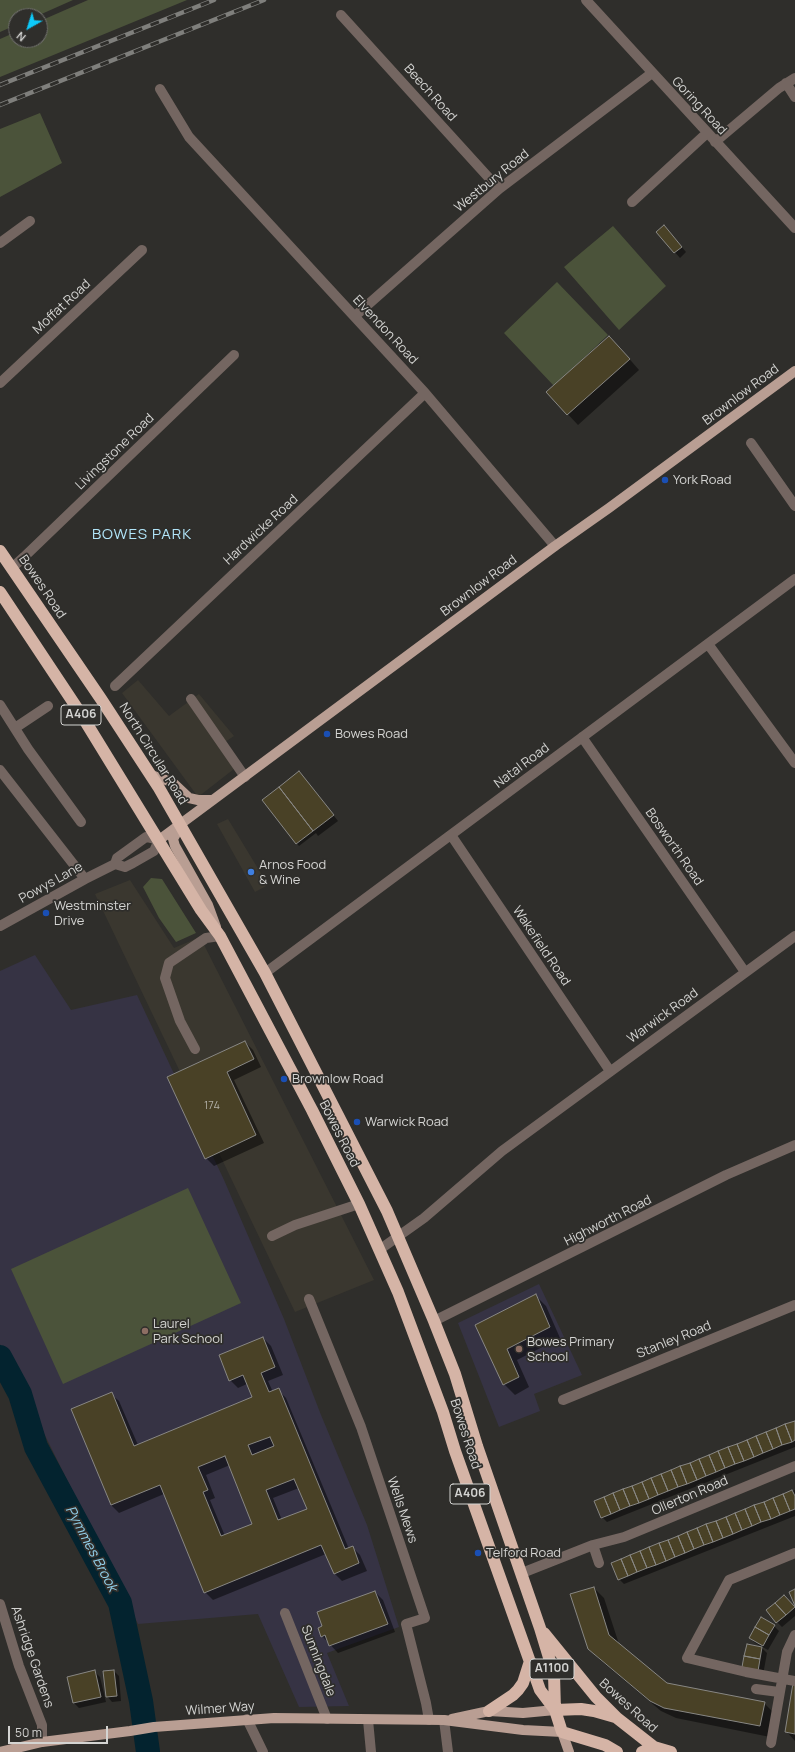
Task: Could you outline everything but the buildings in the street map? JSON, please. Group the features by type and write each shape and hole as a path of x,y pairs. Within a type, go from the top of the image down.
{"highway":[{"name":"Bowes Road","path":"0,551 101,699"},
{"name":"Bowes Road","path":"0,592 79,711 201,910 220,936 312,1110 359,1204 398,1292 443,1412 455,1452 540,1690 555,1710"},
{"name":"North Circular Road","path":"101,699 151,775 181,825"},
{"name":"Bowes Road","path":"181,825 266,973 386,1210 434,1321 455,1374 474,1438 540,1628 554,1674 555,1710 562,1732"},
{"name":"Bowes Road","path":"540,1628 582,1682 648,1750"},
{"path":"489,1711 513,1696 518,1690 523,1683 530,1661"},
{"path":"555,1710 581,1709 594,1711 617,1718"},
{"path":"562,1732 598,1742 617,1752"},
{"name":"A406","path":"648,1750 671,1752"}],"main road":[{"name":"Brownlow Road","path":"181,825 212,800 555,546 795,371"},
{"path":"151,775 172,782 189,798 198,800 212,800"},
{"name":"Powys Lane","path":"159,840 181,825"},
{"name":"A406","path":"181,825 173,839 174,846 208,905 220,936"},
{"name":"Wilmer Way","path":"444,1720 489,1711 524,1713 555,1710"},
{"name":"Wilmer Way","path":"0,1752 42,1742 154,1727 247,1719 444,1720 523,1730 562,1732"},
{"name":"Bowes Road","path":"562,1732 569,1752"}],"street":[{"name":"Goring Road","path":"586,0 795,228"},
{"name":"Beech Road","path":"341,15 499,189"},
{"name":"Westbury Road","path":"354,316 499,189 652,73"},
{"path":"715,142 786,83 795,78"},
{"path":"786,83 795,97"},
{"name":"Elvendon Road","path":"160,89 189,137 425,393 555,546"},
{"path":"632,202 707,133"},
{"path":"0,243 30,222"},
{"name":"Moffat Road","path":"0,383 142,250"},
{"name":"Livingstone Road","path":"12,567 24,558 234,355"},
{"name":"Hardwicke Road","path":"115,686 425,393"},
{"path":"751,443 795,506"},
{"name":"Natal Road","path":"266,973 795,579"},
{"path":"708,644 795,763"},
{"path":"191,699 245,777"},
{"path":"0,705 80,822"},
{"path":"15,728 48,706"},
{"name":"Bosworth Road","path":"582,738 745,972"},
{"path":"0,770 85,879"},
{"name":"Wakefield Road","path":"451,835 610,1071"},
{"name":"Powys Lane","path":"0,926 115,864 124,867 133,863 154,851 159,840 146,837 117,858 115,864"},
{"path":"195,1049 180,1021 165,978 169,963 206,938 220,936"},
{"name":"Warwick Road","path":"379,1250 424,1218 502,1151 795,936"},
{"name":"Highworth Road","path":"434,1321 726,1176 795,1145"},
{"path":"272,1236 295,1224 359,1204"},
{"name":"Wells Mews","path":"309,1299 361,1427 425,1618 406,1624 429,1720"},
{"name":"Stanley Road","path":"563,1400 795,1305"},
{"name":"Ollerton Road","path":"522,1573 593,1545 624,1537 795,1466"},
{"path":"593,1545 600,1563"},
{"path":"795,1552 730,1580 687,1658 746,1672 795,1681"},
{"name":"Ashridge Gardens","path":"0,1604 4,1635 19,1666 42,1725 42,1742"},
{"name":"Sunningdale","path":"285,1613 327,1719"},
{"path":"771,1743 781,1678 787,1652 795,1635"},
{"path":"756,1689 779,1692"},
{"path":"247,1719 262,1752"},
{"path":"368,1720 371,1752"},
{"path":"444,1720 448,1752"}],"shaded area":[{"path":"138,680 169,716 199,694 234,736 219,746 234,769 198,797 122,693"},
{"path":"228,819 268,885 255,892 217,824"},
{"path":"130,880 174,948 200,937 374,1280 295,1312 95,894"},
{"name":"Laurel Park School","path":"35,955 71,1010 137,995 224,1180 284,1319 321,1415 367,1525 399,1627 327,1653 349,1706 299,1707 258,1614 138,1624 0,1344 0,971"},
{"name":"Bowes Primary School","path":"539,1284 582,1375 534,1394 540,1411 499,1427 458,1323"}],"green space":[{"path":"0,0 73,0 48,11 48,8 8,8 8,28 0,32"},
{"path":"88,0 187,0 0,77 0,39 8,36 8,48 48,48 48,18"},
{"path":"40,113 62,163 0,197 0,129"},
{"path":"613,226 666,286 619,330 564,267"},
{"path":"557,282 608,335 554,386 504,333"},
{"path":"151,878 162,879 196,933 176,942 159,918 143,887"},
{"path":"188,1188 241,1303 63,1384 11,1269"}],"waterway":[{"name":"Pymmes Brook","path":"0,1357 20,1394 36,1447 120,1603 141,1701 148,1752"}],"railway":[{"path":"0,85 214,0"},
{"path":"0,105 264,0"}],"place":[{"name":"York Road","path":"665,480"},
{"name":"Bowes Road","path":"327,734"},
{"name":"Arnos Food & Wine","path":"251,872"},
{"name":"Westminster Drive","path":"46,913"},
{"name":"Brownlow Road","path":"284,1079"},
{"name":"Warwick Road","path":"357,1122"},
{"name":"Laurel Park School","path":"145,1331"},
{"name":"Bowes Primary School","path":"519,1349"},
{"name":"Telford Road","path":"478,1553"}],"district":[{"name":"BOWES PARK","path":"142,535"}]}
